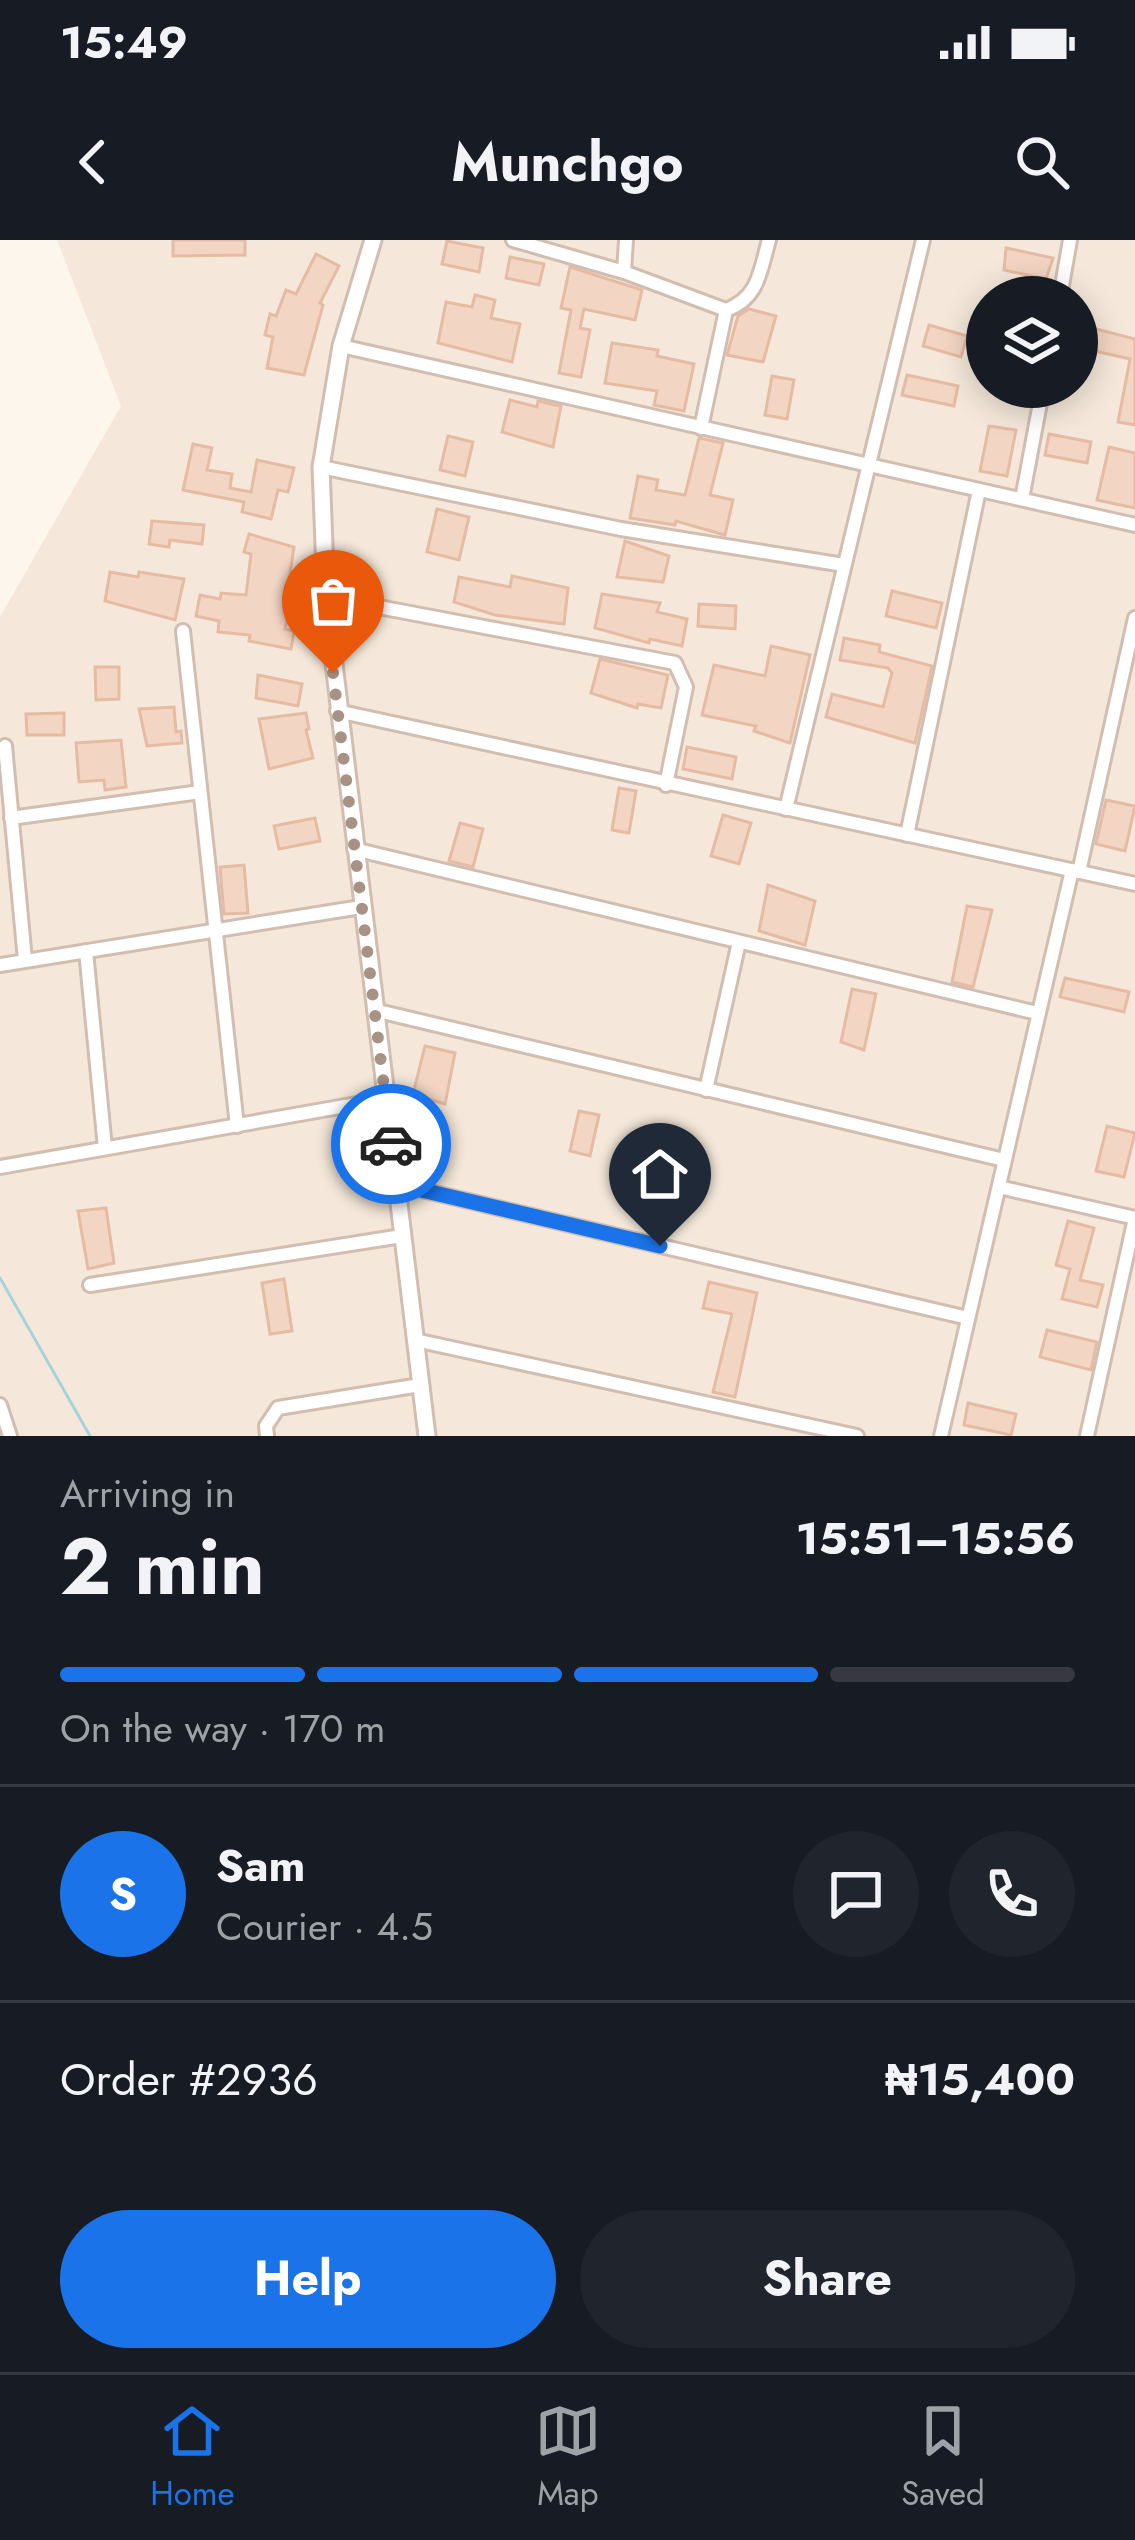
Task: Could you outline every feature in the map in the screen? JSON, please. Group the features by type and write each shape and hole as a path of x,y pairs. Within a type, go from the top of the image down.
{"street":[{"path":"373,240 341,346 322,466 326,597 427,1436"},
{"path":"513,240 624,272 726,310 743,303 755,290 769,240"},
{"path":"624,272 626,240"},
{"path":"786,809 923,240"},
{"path":"1064,276 1070,240"},
{"path":"701,428 726,310"},
{"path":"341,346 1135,525"},
{"path":"1022,500 1039,408"},
{"path":"322,466 621,529 844,566"},
{"path":"907,835 979,490"},
{"path":"326,597 675,663 686,687 666,785"},
{"path":"941,1436 1037,1012 1134,623"},
{"path":"183,631 237,1126"},
{"path":"337,711 1135,884"},
{"path":"4,746 25,960"},
{"path":"11,818 200,792"},
{"path":"354,849 1037,1012"},
{"path":"0,965 362,907"},
{"path":"706,1090 739,942"},
{"path":"86,951 105,1148"},
{"path":"374,1010 1004,1160"},
{"path":"0,1166 385,1099"},
{"path":"396,1184 968,1318"},
{"path":"999,1186 1135,1218 1087,1436"},
{"path":"90,1285 402,1236"},
{"path":"415,1340 857,1436"},
{"path":"267,1436 266,1426 278,1408 421,1385"},
{"path":"0,1408 10,1436"}],"shaded area":[{"path":"57,240 1135,240 1135,1436 0,1436 0,617 121,406"}],"building":[{"path":"173,240 245,240 245,255 173,256"},
{"path":"447,241 483,248 479,272 442,264"},
{"path":"1006,248 1053,258 1047,276 1004,270"},
{"path":"316,254 339,266 320,303 304,375 267,368 273,337 265,335 270,314 276,316 286,290 296,294"},
{"path":"510,257 544,264 539,285 506,278"},
{"path":"570,267 642,290 635,320 584,309 580,328 590,330 581,377 559,373 571,310 561,308"},
{"path":"475,295 495,300 491,318 520,324 512,362 438,343 446,302 472,307"},
{"path":"749,309 776,316 763,362 727,355 738,316"},
{"path":"929,325 966,336 961,357 923,346"},
{"path":"1098,329 1135,339 1135,425 1118,422 1130,359 1098,352"},
{"path":"612,343 658,350 657,356 694,364 684,411 654,405 657,391 605,383"},
{"path":"907,375 958,386 954,406 902,395"},
{"path":"772,376 794,380 787,419 765,415"},
{"path":"510,400 537,407 538,401 561,406 553,447 502,432"},
{"path":"989,426 1016,430 1007,476 980,471"},
{"path":"1049,434 1091,442 1087,463 1045,455"},
{"path":"448,436 473,442 465,476 440,470"},
{"path":"699,438 723,443 710,495 733,500 725,535 676,521 675,525 630,518 638,476 658,480 656,490 685,495"},
{"path":"193,444 212,448 207,470 232,474 230,488 251,492 257,460 294,468 288,492 278,490 271,519 242,512 244,502 183,490"},
{"path":"1109,447 1135,453 1135,508 1097,500"},
{"path":"437,509 469,517 459,560 427,552"},
{"path":"152,521 204,525 202,544 170,540 169,547 149,544"},
{"path":"249,534 294,547 285,629 294,631 291,649 249,641 250,635 218,632 219,621 196,616 200,595 220,599 221,593 246,595 251,554 244,552"},
{"path":"625,541 669,556 663,582 617,577"},
{"path":"110,572 184,579 175,620 105,601"},
{"path":"512,576 568,588 564,624 495,615 454,602 459,577 510,587"},
{"path":"892,591 942,603 936,628 886,616"},
{"path":"602,594 660,603 657,612 687,619 682,646 650,639 649,643 595,628"},
{"path":"699,604 736,606 735,629 698,626"},
{"path":"844,638 880,645 879,652 932,666 915,743 826,717 832,694 883,707 892,673 888,668 840,660"},
{"path":"771,646 810,655 790,743 754,731 756,726 702,715 714,665 765,676"},
{"path":"600,659 668,675 661,708 638,704 637,708 591,693"},
{"path":"95,667 119,667 119,699 96,700"},
{"path":"258,675 302,684 298,706 256,698"},
{"path":"174,707 182,743 147,746 139,709"},
{"path":"64,713 64,735 27,735 26,714"},
{"path":"306,713 313,758 269,769 259,719"},
{"path":"121,740 126,787 105,790 104,780 79,782 76,743"},
{"path":"687,747 736,757 732,779 683,769"},
{"path":"619,788 636,791 629,833 612,830"},
{"path":"1106,800 1135,806 1125,851 1096,844"},
{"path":"723,815 751,823 739,864 711,856"},
{"path":"315,818 320,841 279,849 274,826"},
{"path":"460,823 483,829 473,867 449,861"},
{"path":"244,865 248,913 224,914 220,867"},
{"path":"768,885 815,901 805,945 759,931"},
{"path":"967,906 992,910 973,987 952,982"},
{"path":"1065,978 1129,992 1124,1012 1060,997"},
{"path":"852,989 876,994 864,1050 841,1042"},
{"path":"425,1046 455,1053 445,1104 413,1094"},
{"path":"579,1111 599,1115 590,1156 570,1151"},
{"path":"1107,1126 1135,1133 1124,1177 1096,1171"},
{"path":"106,1208 114,1263 88,1269 78,1211"},
{"path":"1068,1221 1094,1228 1080,1280 1103,1285 1097,1307 1062,1299 1070,1269 1056,1265"},
{"path":"284,1279 292,1331 270,1334 262,1283"},
{"path":"709,1282 757,1293 735,1397 713,1392 732,1314 703,1308"},
{"path":"1047,1330 1097,1342 1091,1370 1040,1357"},
{"path":"968,1403 1016,1414 1011,1435 964,1425"}],"waterway":[{"path":"0,1278 90,1436"}],"way so far":[{"path":"333,673 391,1144"}],"route":[{"path":"391,1144 396,1184 660,1246"}]}
